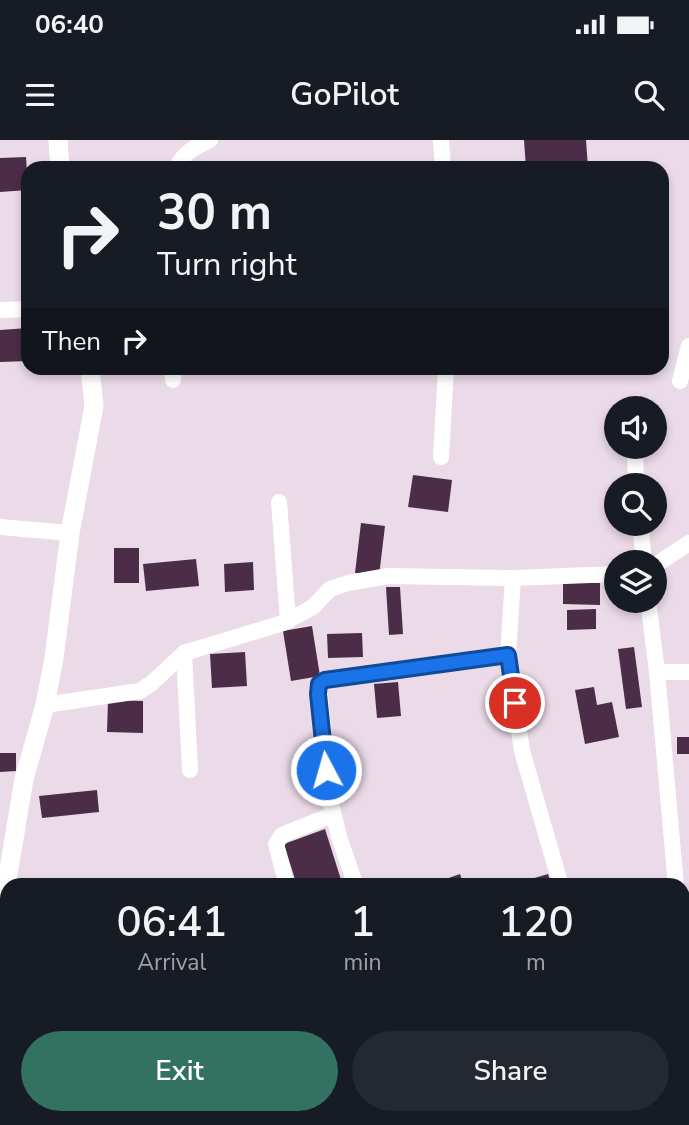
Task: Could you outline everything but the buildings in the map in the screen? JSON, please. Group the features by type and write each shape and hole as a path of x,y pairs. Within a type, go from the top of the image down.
{"street":[{"path":"58,140 60,161"},
{"path":"180,161 192,149 210,140"},
{"path":"441,140 442,161"},
{"path":"0,310 21,309"},
{"path":"680,381 689,346"},
{"path":"3,878 7,835 45,705 54,658 70,533 94,406 91,375"},
{"path":"441,457 446,375"},
{"path":"279,502 288,621"},
{"path":"0,527 70,533"},
{"path":"667,557 689,543"},
{"path":"45,705 140,691 184,653 261,632 288,621 313,607 330,589 367,578 513,578 604,574"},
{"path":"513,578 508,655 522,751 559,878"},
{"path":"650,613 675,878"},
{"path":"184,653 190,770"},
{"path":"353,878 332,815 319,684 325,680 508,655"},
{"path":"657,672 689,672"},
{"path":"285,878 276,844 282,835 332,815"}],"route":[{"path":"326,770 318,694 319,684 325,680 508,655 515,703"}]}
